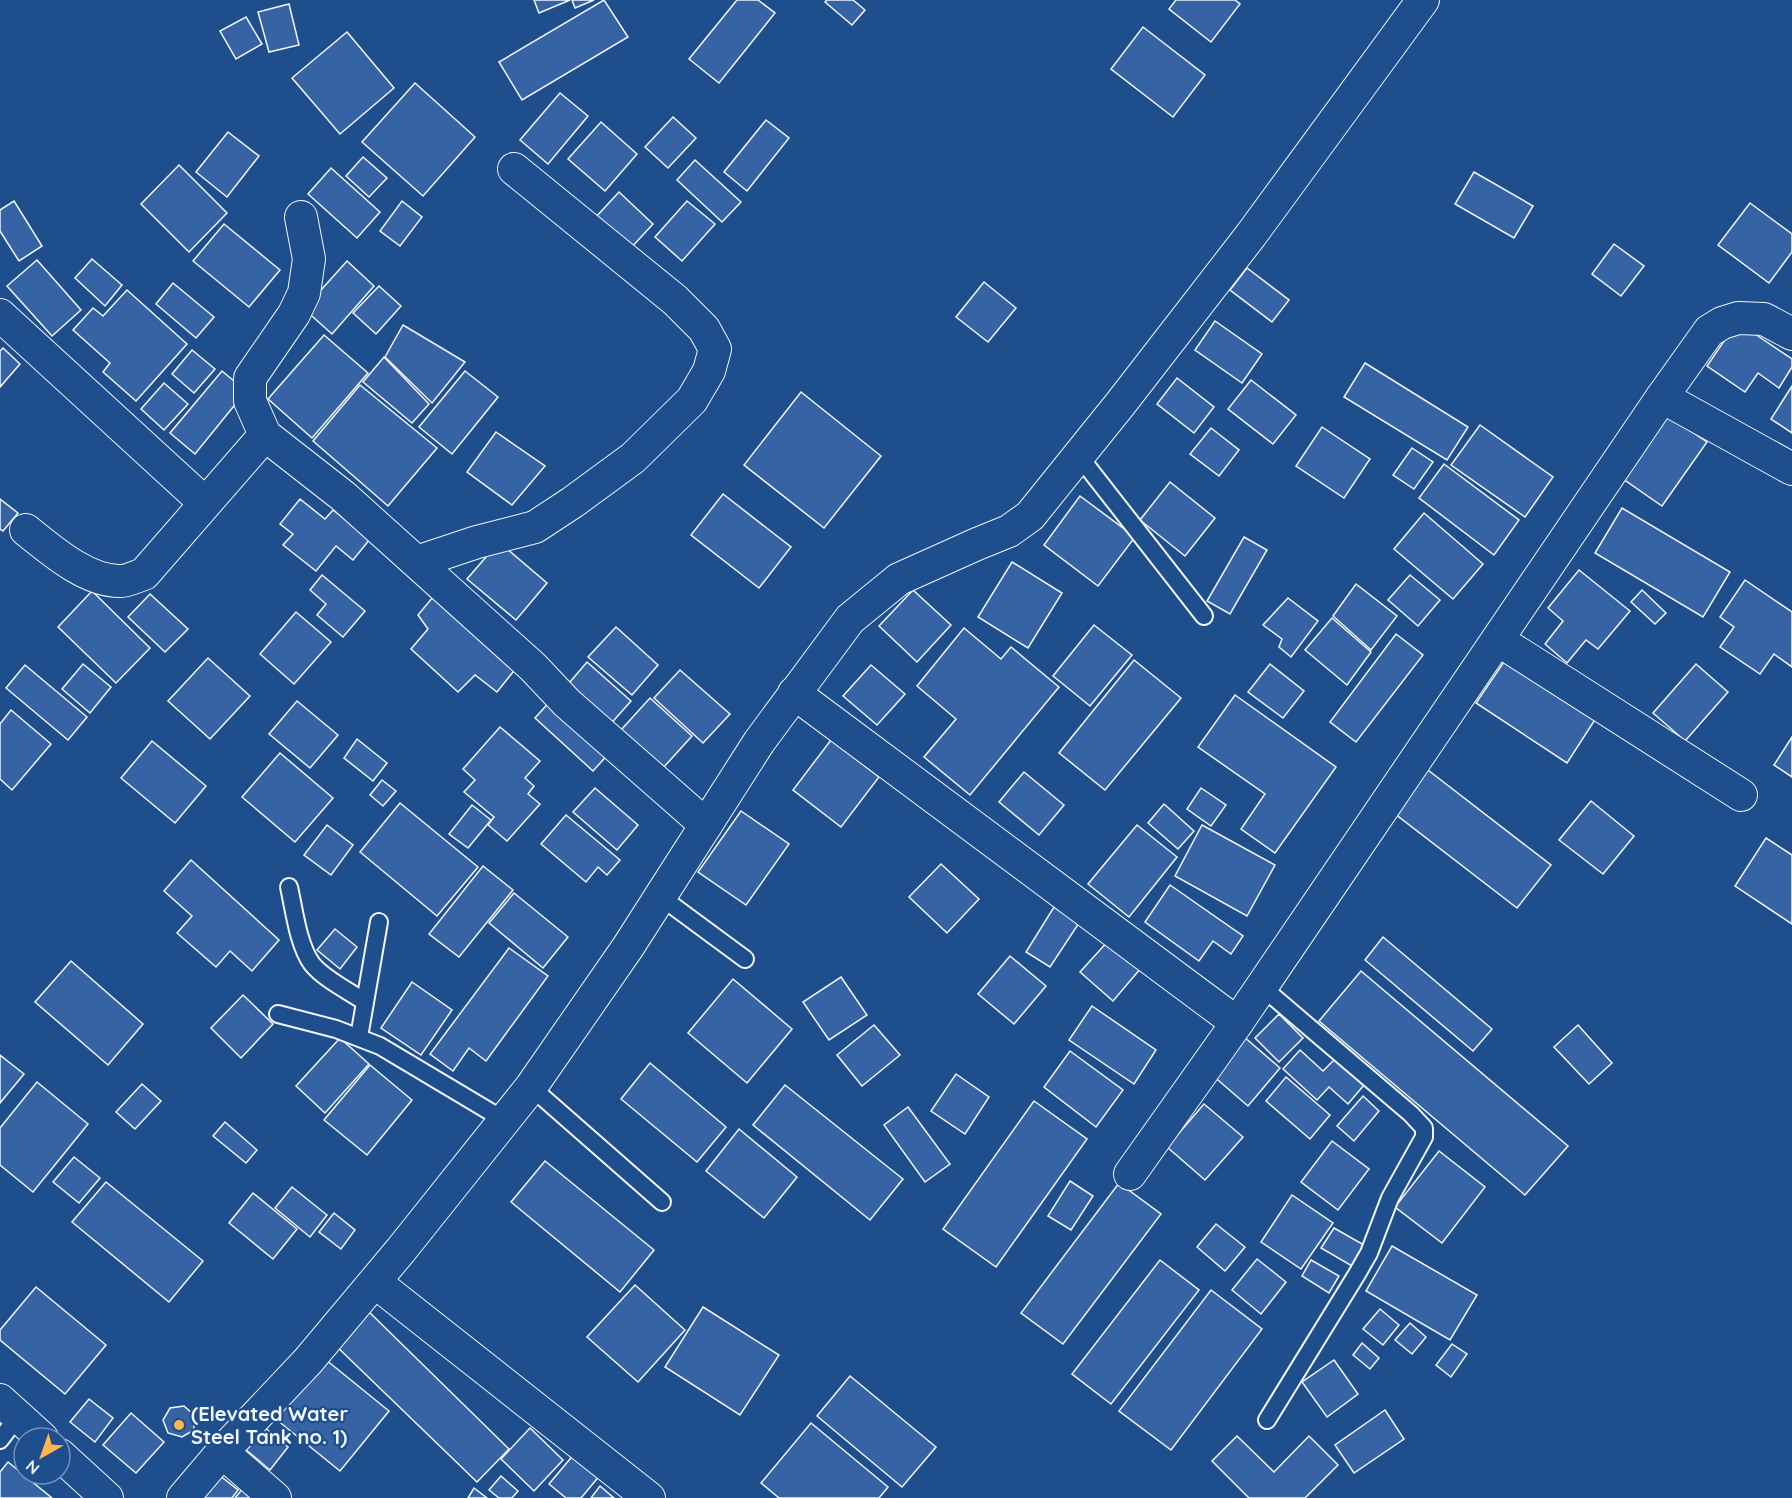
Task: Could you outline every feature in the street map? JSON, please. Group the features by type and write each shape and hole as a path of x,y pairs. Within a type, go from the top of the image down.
{"street":[{"path":"183,1498 222,1452 308,1361 375,1282 531,1087 661,897 759,742 850,618 899,579 1009,531 1030,516 1251,235 1423,0"},
{"path":"417,562 477,542 535,527 633,459 692,400 710,371 715,349 704,329 675,300 514,169"},
{"path":"301,217 309,259 304,293 294,314 250,378 250,401 265,435 343,496 533,667 567,703 706,825"},
{"path":"0,315 205,502"},
{"path":"1130,1174 1262,987 1709,331 1738,318 1764,319 1792,334"},
{"path":"1662,397 1792,469"},
{"path":"26,530 56,554 95,577 123,582 144,574 265,435"},
{"path":"1498,640 1741,795"},
{"path":"794,693 1237,1023"},
{"path":"375,1282 649,1498"},
{"path":"222,1452 275,1498"},
{"path":"72,1466 107,1498"}],"lane":[{"path":"1079,456 1204,616"},
{"path":"288,887 302,944 312,963 330,979 365,1002"},
{"path":"661,897 745,959"},
{"path":"359,1037 379,922"},
{"path":"1262,987 1411,1114 1424,1128 1424,1137 1390,1198 1369,1253 1267,1420"},
{"path":"278,1014 336,1029 381,1046 504,1120"},
{"path":"531,1087 662,1202"}],"building":[{"path":"534,0 570,0 539,13"},
{"path":"572,0 594,0 575,8"},
{"path":"604,0 628,37 522,100 499,62"},
{"path":"737,0 758,0 775,13 719,83 689,59"},
{"path":"827,0 853,0 865,10 852,25 825,2"},
{"path":"1176,0 1235,0 1240,4 1211,42 1169,9"},
{"path":"289,4 299,45 269,52 258,12"},
{"path":"246,17 262,44 236,59 220,31"},
{"path":"1143,27 1205,75 1173,117 1111,69"},
{"path":"347,32 394,88 340,134 292,78"},
{"path":"415,83 475,137 423,196 362,142"},
{"path":"560,93 588,116 548,164 520,140"},
{"path":"673,117 696,138 668,168 645,147"},
{"path":"766,120 789,138 747,191 724,172"},
{"path":"601,122 637,154 605,191 568,159"},
{"path":"228,132 259,156 227,197 196,172"},
{"path":"363,157 387,178 369,197 346,176"},
{"path":"695,160 741,202 722,222 677,180"},
{"path":"179,165 227,213 189,252 141,204"},
{"path":"331,168 380,212 357,238 308,194"},
{"path":"1474,172 1533,206 1514,238 1455,204"},
{"path":"619,192 653,224 630,249 595,218"},
{"path":"14,201 42,246 19,261 0,231 0,210"},
{"path":"402,201 422,217 400,246 380,231"},
{"path":"687,201 715,224 682,261 655,237"},
{"path":"1750,203 1792,234 1792,252 1769,283 1718,245"},
{"path":"224,224 280,270 249,307 193,261"},
{"path":"1614,244 1644,266 1621,296 1592,274"},
{"path":"92,259 122,285 105,306 75,278"},
{"path":"37,260 81,310 52,336 7,286"},
{"path":"347,261 374,286 332,334 304,309"},
{"path":"1247,268 1289,300 1272,322 1230,290"},
{"path":"984,282 1016,308 988,342 956,317"},
{"path":"173,283 214,317 196,338 156,304"},
{"path":"379,286 401,306 376,334 353,313"},
{"path":"127,290 187,344 136,401 103,372 110,363 73,330 93,308 103,316"},
{"path":"1215,321 1262,354 1242,383 1195,350"},
{"path":"1737,322 1792,359 1792,367 1779,388 1758,373 1745,392 1707,366"},
{"path":"403,325 465,362 432,403 385,357"},
{"path":"324,335 368,373 312,438 268,399"},
{"path":"3,348 20,364 0,387 0,351"},
{"path":"192,350 215,369 194,393 172,374"},
{"path":"384,357 429,404 412,423 363,382"},
{"path":"1365,363 1468,427 1447,460 1344,397"},
{"path":"222,371 246,391 195,454 170,433"},
{"path":"465,371 498,397 452,454 419,427"},
{"path":"1177,378 1214,407 1194,433 1157,404"},
{"path":"1251,380 1296,415 1273,444 1228,409"},
{"path":"164,383 188,404 164,430 141,409"},
{"path":"360,385 437,448 388,506 313,441"},
{"path":"1792,386 1792,433 1771,419"},
{"path":"801,392 881,456 824,528 744,465"},
{"path":"1659,410 1707,442 1662,506 1616,474"},
{"path":"1480,425 1553,477 1525,517 1451,465"},
{"path":"1322,427 1370,459 1344,498 1296,466"},
{"path":"1211,428 1239,450 1219,476 1190,454"},
{"path":"496,432 545,466 512,505 467,472"},
{"path":"1412,448 1433,462 1414,489 1393,475"},
{"path":"1444,464 1519,520 1494,555 1419,498"},
{"path":"1170,482 1215,518 1185,556 1140,520"},
{"path":"723,494 791,547 759,588 691,535"},
{"path":"1080,496 1135,537 1098,586 1044,545"},
{"path":"0,499 18,513 3,531 0,529"},
{"path":"300,499 325,519 333,510 370,539 353,560 336,546 316,571 283,545 293,534 280,524"},
{"path":"1622,508 1730,572 1703,617 1595,553"},
{"path":"1424,513 1483,564 1453,599 1394,549"},
{"path":"1244,537 1267,550 1230,614 1207,601"},
{"path":"499,542 547,583 516,620 467,579"},
{"path":"1012,562 1062,593 1028,648 978,617"},
{"path":"1579,570 1630,611 1598,649 1586,640 1567,663 1545,644 1563,621 1548,608"},
{"path":"322,575 365,611 343,637 317,615 326,604 310,590"},
{"path":"1410,575 1440,600 1418,626 1388,600"},
{"path":"1745,580 1792,612 1792,667 1774,654 1760,674 1720,647 1734,627 1720,617"},
{"path":"1356,584 1397,616 1371,650 1333,616"},
{"path":"913,590 951,625 917,662 879,626"},
{"path":"1642,590 1666,613 1655,624 1631,602"},
{"path":"92,591 150,648 116,683 58,627"},
{"path":"438,591 521,662 497,692 475,675 458,692 411,649 428,629 418,615"},
{"path":"150,594 188,629 165,652 128,617"},
{"path":"1288,598 1318,621 1291,657 1279,647 1282,639 1263,625"},
{"path":"296,612 331,642 294,684 260,654"},
{"path":"1332,618 1371,652 1347,685 1305,650"},
{"path":"1094,625 1132,655 1090,706 1053,676"},
{"path":"616,627 658,665 632,695 588,657"},
{"path":"964,628 1001,659 1011,647 1059,687 970,795 924,757 956,719 917,686"},
{"path":"1396,634 1423,655 1356,742 1330,722"},
{"path":"1508,656 1598,715 1567,763 1476,703"},
{"path":"208,658 250,696 210,739 168,701"},
{"path":"1134,660 1181,698 1105,790 1059,753"},
{"path":"587,662 631,701 608,727 564,689"},
{"path":"83,664 111,687 90,713 62,689"},
{"path":"1270,664 1304,691 1283,718 1248,692"},
{"path":"1696,664 1728,692 1685,741 1653,713"},
{"path":"25,665 87,717 68,740 6,688"},
{"path":"871,665 905,694 877,725 843,696"},
{"path":"680,670 730,714 703,743 654,698"},
{"path":"1235,695 1336,767 1275,853 1241,829 1265,794 1198,747"},
{"path":"553,698 611,751 593,771 535,718"},
{"path":"650,698 692,736 663,768 621,730"},
{"path":"297,701 338,735 310,768 269,734"},
{"path":"11,710 51,744 12,790 0,779 0,724"},
{"path":"500,727 540,761 525,778 534,786 528,794 540,804 507,841 488,825 494,817 464,792 475,780 463,769"},
{"path":"1792,737 1792,777 1774,765"},
{"path":"357,739 387,763 373,781 344,758"},
{"path":"831,740 879,777 841,827 793,790"},
{"path":"152,741 206,786 175,823 121,778"},
{"path":"280,753 333,798 295,842 242,797"},
{"path":"1424,767 1551,865 1517,908 1390,810"},
{"path":"1024,772 1064,805 1039,835 999,802"},
{"path":"382,780 396,791 383,806 370,795"},
{"path":"595,788 638,825 617,850 573,812"},
{"path":"1201,788 1226,805 1211,826 1187,809"},
{"path":"1591,801 1634,836 1603,874 1559,840"},
{"path":"400,803 478,867 437,916 360,852"},
{"path":"1164,804 1194,831 1178,849 1148,823"},
{"path":"472,805 491,820 468,848 449,834"},
{"path":"741,811 789,844 746,905 698,872"},
{"path":"566,815 620,860 607,875 598,867 586,882 541,844"},
{"path":"327,825 353,845 331,875 304,855"},
{"path":"1137,825 1177,857 1129,917 1088,884"},
{"path":"1202,825 1275,865 1247,916 1175,876"},
{"path":"1766,838 1792,855 1792,924 1735,886"},
{"path":"191,860 279,940 252,971 230,951 216,967 177,933 192,916 164,891"},
{"path":"941,864 979,899 947,933 909,897"},
{"path":"483,866 513,890 459,957 429,934"},
{"path":"1170,885 1243,936 1231,954 1213,941 1199,961 1145,922"},
{"path":"514,893 568,937 543,968 489,923"},
{"path":"1054,907 1079,923 1050,967 1026,952"},
{"path":"335,929 357,947 340,969 317,950"},
{"path":"1383,937 1492,1029 1473,1051 1365,960"},
{"path":"1109,940 1141,968 1113,1001 1080,972"},
{"path":"509,948 548,976 486,1061 469,1048 453,1071 430,1054"},
{"path":"1010,956 1046,986 1014,1024 978,994"},
{"path":"71,961 143,1024 108,1065 35,1002"},
{"path":"1361,971 1568,1146 1525,1195 1319,1021"},
{"path":"841,977 867,1015 829,1040 803,1002"},
{"path":"733,979 792,1029 747,1083 688,1033"},
{"path":"412,982 452,1010 421,1055 381,1028"},
{"path":"243,995 273,1024 241,1058 211,1028"},
{"path":"1092,1006 1156,1050 1134,1084 1069,1040"},
{"path":"1279,1014 1303,1038 1279,1062 1255,1038"},
{"path":"874,1025 900,1055 862,1086 837,1055"},
{"path":"1578,1025 1612,1063 1589,1084 1554,1047"},
{"path":"1243,1036 1280,1068 1248,1106 1211,1074"},
{"path":"340,1038 369,1064 325,1113 296,1086"},
{"path":"1300,1050 1323,1071 1335,1059 1364,1085 1348,1104 1329,1087 1317,1100 1283,1069"},
{"path":"1070,1051 1123,1090 1096,1127 1044,1087"},
{"path":"0,1055 24,1074 0,1103"},
{"path":"650,1063 726,1127 697,1162 621,1099"},
{"path":"370,1065 412,1100 367,1155 324,1120"},
{"path":"956,1074 989,1097 965,1134 931,1111"},
{"path":"1286,1077 1330,1115 1310,1139 1266,1101"},
{"path":"37,1082 88,1124 33,1192 0,1165 0,1128"},
{"path":"142,1084 161,1101 135,1129 116,1112"},
{"path":"785,1085 903,1179 870,1220 753,1125"},
{"path":"1363,1096 1379,1111 1354,1141 1337,1126"},
{"path":"1034,1101 1087,1139 996,1267 943,1229"},
{"path":"1204,1104 1243,1137 1205,1180 1167,1147"},
{"path":"908,1107 950,1164 925,1182 884,1125"},
{"path":"225,1122 257,1150 246,1163 213,1136"},
{"path":"739,1129 797,1177 764,1218 706,1171"},
{"path":"1332,1141 1369,1169 1338,1210 1301,1182"},
{"path":"1439,1151 1485,1187 1442,1243 1395,1207"},
{"path":"74,1157 100,1178 79,1203 53,1182"},
{"path":"545,1161 654,1250 620,1292 511,1202"},
{"path":"1070,1181 1093,1196 1071,1230 1048,1216"},
{"path":"106,1182 203,1261 169,1302 72,1222"},
{"path":"1119,1183 1161,1214 1063,1344 1021,1313"},
{"path":"292,1187 327,1215 310,1237 275,1208"},
{"path":"253,1193 297,1229 273,1259 229,1223"},
{"path":"1292,1195 1333,1223 1301,1269 1261,1242"},
{"path":"334,1213 355,1230 341,1249 319,1232"},
{"path":"1216,1224 1245,1247 1225,1271 1197,1247"},
{"path":"1334,1228 1364,1245 1352,1266 1321,1248"},
{"path":"1392,1246 1477,1295 1450,1340 1366,1291"},
{"path":"1257,1259 1286,1282 1261,1314 1232,1290"},
{"path":"1160,1260 1199,1290 1111,1404 1072,1374"},
{"path":"1311,1260 1339,1276 1329,1293 1302,1276"},
{"path":"635,1285 685,1330 638,1382 587,1337"},
{"path":"36,1287 106,1345 65,1394 0,1340 0,1330"},
{"path":"1211,1290 1262,1329 1171,1450 1119,1411"},
{"path":"364,1307 509,1449 477,1482 331,1341"},
{"path":"703,1307 779,1355 740,1415 665,1367"},
{"path":"1380,1309 1399,1325 1383,1345 1363,1329"},
{"path":"1410,1323 1426,1337 1412,1354 1395,1340"},
{"path":"1362,1343 1379,1358 1370,1369 1353,1355"},
{"path":"1452,1344 1467,1354 1451,1377 1436,1365"},
{"path":"320,1355 389,1411 340,1471 272,1416"},
{"path":"1334,1360 1358,1394 1327,1417 1302,1382"},
{"path":"850,1376 936,1447 902,1487 817,1416"},
{"path":"89,1399 113,1418 95,1442 70,1422"},
{"name":"(Elevated Water Steel Tank no. 1)","path":"184,1406 194,1415 194,1430 182,1437 168,1433 163,1420 170,1408"},
{"path":"1385,1410 1404,1439 1354,1473 1335,1445"},
{"path":"131,1413 164,1442 136,1473 103,1445"},
{"path":"811,1423 888,1487 879,1498 779,1498 761,1483"},
{"path":"263,1426 288,1447 270,1470 245,1449"},
{"path":"530,1428 563,1460 534,1491 501,1459"},
{"path":"1237,1436 1274,1472 1309,1436 1338,1465 1305,1498 1249,1498 1212,1461"},
{"path":"575,1453 601,1474 581,1498 566,1498 549,1484"},
{"path":"8,1462 12,1465 12,1486 37,1486 52,1498 0,1498 0,1472"},
{"path":"210,1468 238,1490 232,1498 187,1498"},
{"path":"501,1476 518,1491 512,1498 499,1498 489,1490"},
{"path":"248,1482 268,1498 235,1498"},
{"path":"600,1486 614,1498 591,1498"},
{"path":"474,1488 487,1498 468,1498"}],"place":[{"name":"(Elevated Water Steel Tank no. 1)","path":"179,1425"}]}
